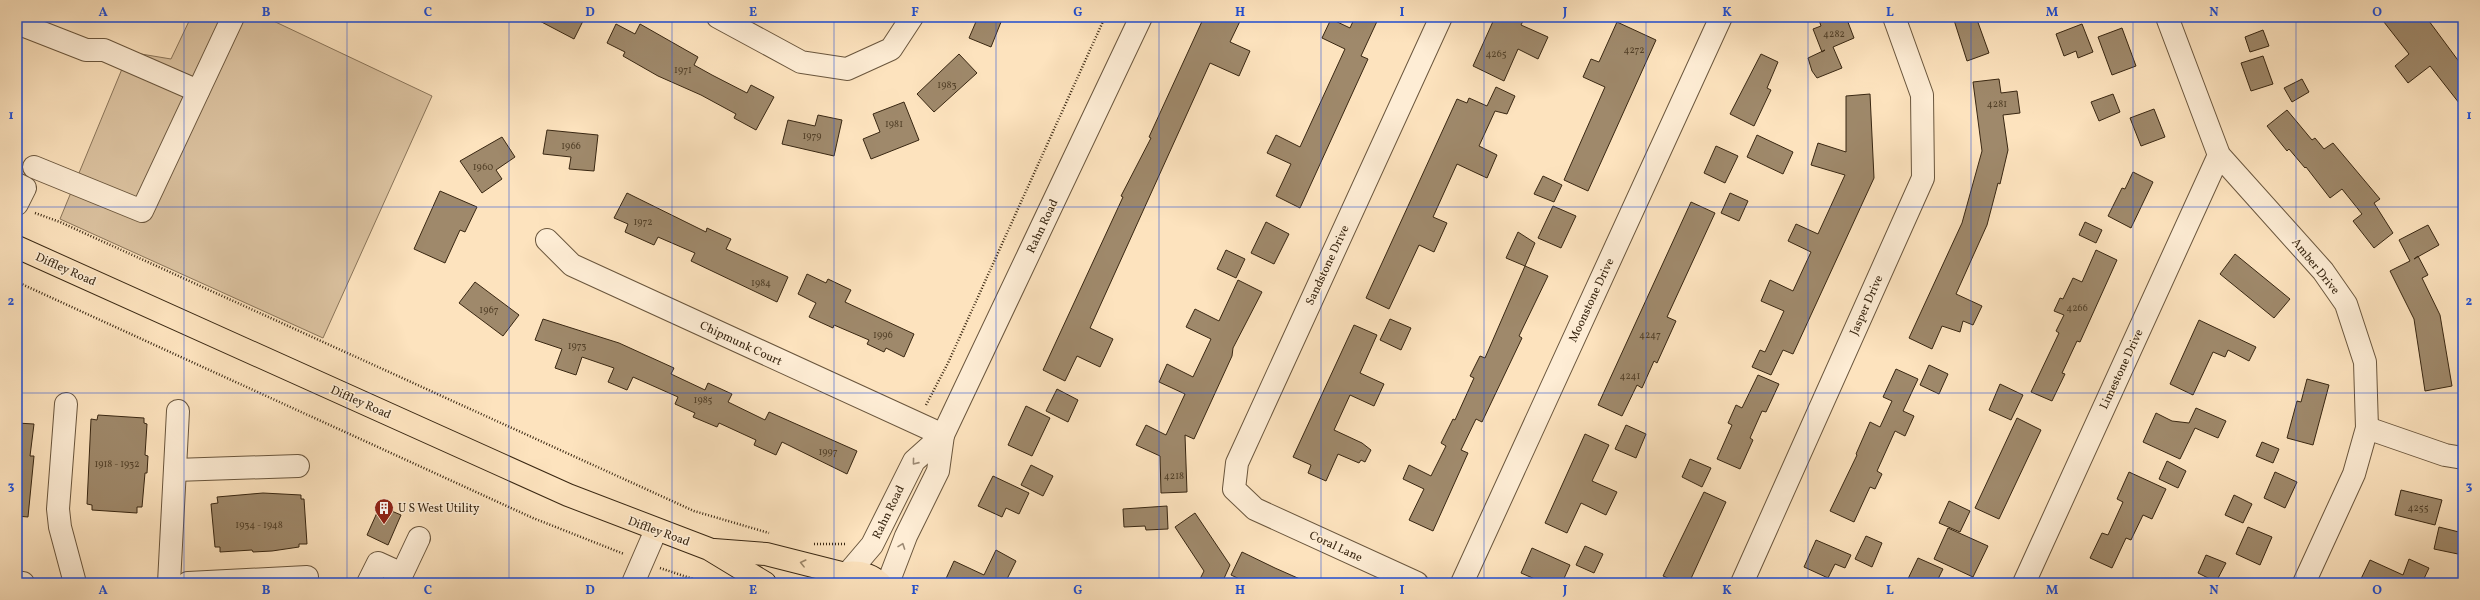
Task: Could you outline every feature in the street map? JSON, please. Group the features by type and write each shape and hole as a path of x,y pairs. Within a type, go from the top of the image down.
{"main road":[{"name":"Diffley Road","path":"17,247 568,496 709,549 765,583"},
{"name":"Diffley Road","path":"709,549 766,554 845,572 863,574 880,583"},
{"path":"820,583 845,572"}],"street":[{"path":"34,167 142,211 233,17"},
{"path":"718,17 801,62 847,69 891,49 910,21"},
{"name":"Rahn Road","path":"888,583 906,536 938,471 943,435 1141,17"},
{"name":"Sandstone Drive","path":"1254,509 1234,489 1237,463 1441,17"},
{"name":"Moonstone Drive","path":"1462,583 1721,17"},
{"name":"Jasper Drive","path":"1742,583 1923,178 1922,95 1894,17"},
{"name":"Amber Drive","path":"2167,17 2219,155 2323,271 2346,304 2365,362 2367,428 2354,474 2304,583"},
{"path":"17,23 86,50 104,50 198,91"},
{"name":"Limestone Drive","path":"2024,583 2219,155"},
{"path":"17,184 25,188 24,208"},
{"name":"Chipmunk Court","path":"547,240 572,265 916,424 943,435"},
{"path":"66,404 58,509 60,527 75,583"},
{"path":"169,583 178,411"},
{"path":"2367,428 2445,455 2463,458"},
{"name":"Rahn Road","path":"845,572 872,545 914,461 943,435"},
{"path":"175,470 298,466"},
{"name":"Coral Lane","path":"1254,509 1417,583"},
{"path":"633,583 656,530"},
{"path":"368,583 378,563 402,574 419,538"},
{"path":"188,583 307,577"},
{"path":"17,582 23,583"}],"path":[{"path":"916,424 948,363 1105,17"},
{"path":"24,208 60,222 694,512 773,534"},
{"path":"17,282 532,518 642,562 705,583"},
{"path":"810,543 839,545 852,543"}],"shaded area":[{"path":"191,17 265,17 432,96 323,338 60,219 129,52 171,59"}],"building":[{"path":"532,17 585,17 574,39"},
{"path":"978,17 1003,17 991,47 969,38"},
{"path":"1204,17 1242,17 1230,42 1250,51 1239,76 1210,63 1090,328 1113,339 1100,367 1077,356 1065,381 1043,370 1123,197 1121,196 1151,138 1149,137"},
{"path":"1355,17 1379,17 1361,56 1368,59 1300,208 1276,196 1291,164 1267,153 1276,135 1300,147 1345,49 1322,38 1331,19 1350,28"},
{"path":"1495,17 1525,17 1521,25 1548,37 1538,59 1518,49 1504,81 1473,66"},
{"path":"1818,17 1846,17 1854,38 1833,47 1842,68 1817,78 1812,71 1808,58 1822,52 1813,29 1821,26"},
{"path":"1953,17 1976,17 1989,53 1967,61"},
{"path":"2380,17 2426,17 2463,67 2463,108 2430,66 2408,83 2395,66 2409,54"},
{"path":"1617,22 1656,40 1588,191 1564,180 1605,87 1583,77 1591,59 1599,62"},
{"path":"616,24 635,34 640,24 698,57 694,65 712,75 747,93 751,85 774,97 756,130 734,118 736,114 701,95 658,76 623,56 625,52 607,43"},
{"path":"2082,24 2093,52 2078,58 2076,51 2064,56 2056,34"},
{"path":"2122,28 2136,66 2112,75 2098,37"},
{"path":"2263,30 2269,46 2250,52 2245,37"},
{"path":"959,54 977,73 934,112 917,94"},
{"path":"1761,54 1778,62 1767,88 1771,90 1754,126 1730,114"},
{"path":"2263,56 2273,84 2251,91 2241,63"},
{"path":"1999,79 2001,93 2017,91 2020,113 2003,115 2008,150 2000,184 1998,183 1987,225 1956,294 1982,306 1973,325 1963,321 1960,332 1942,326 1932,349 1909,338 1962,223 1982,151 1973,82"},
{"path":"2302,79 2309,92 2292,102 2284,88"},
{"path":"1496,87 1515,96 1507,114 1495,111 1479,146 1497,155 1487,178 1457,164 1433,217 1447,223 1434,252 1419,245 1389,309 1366,298 1457,99 1467,103 1469,98 1487,106"},
{"path":"1870,94 1874,178 1793,354 1783,350 1771,375 1752,367 1760,350 1765,352 1784,311 1761,301 1770,280 1793,291 1811,252 1788,241 1796,224 1818,234 1845,175 1811,165 1818,143 1846,152 1846,96"},
{"path":"2113,94 2120,112 2099,121 2091,102"},
{"path":"904,102 919,140 871,159 863,139 880,132 873,114"},
{"path":"2154,109 2165,137 2141,146 2130,118"},
{"path":"2287,110 2312,140 2315,138 2324,149 2333,143 2380,199 2374,203 2393,233 2374,248 2353,221 2362,214 2342,189 2330,198 2306,167 2305,168 2289,149 2287,151 2267,126"},
{"path":"818,115 842,120 834,156 782,144 788,120 815,126"},
{"path":"547,130 598,135 594,171 569,169 571,157 543,154"},
{"path":"1757,135 1793,152 1783,174 1747,157"},
{"path":"502,137 515,157 496,170 502,179 482,193 460,161"},
{"path":"1716,146 1738,156 1725,183 1704,173"},
{"path":"2133,172 2153,182 2131,228 2108,216 2122,188 2125,189"},
{"path":"1543,176 1562,185 1554,202 1534,194"},
{"path":"440,191 477,207 465,232 460,230 445,263 414,249"},
{"path":"627,193 706,232 707,228 731,239 726,249 788,277 777,302 691,261 695,253 658,237 654,245 625,232 628,224 614,218"},
{"path":"1730,193 1748,201 1739,221 1721,213"},
{"path":"1691,202 1715,213 1667,317 1676,321 1657,363 1654,361 1642,388 1637,385 1622,416 1598,405"},
{"path":"1553,206 1576,216 1561,248 1538,238"},
{"path":"1266,222 1289,234 1274,264 1251,253"},
{"path":"2085,222 2102,230 2096,243 2079,235"},
{"path":"2428,225 2439,245 2418,257 2428,275 2422,278 2440,315 2452,386 2425,391 2414,319 2390,271 2410,261 2399,240"},
{"path":"1518,232 1535,243 1525,266 1506,258"},
{"path":"1226,250 1245,259 1236,278 1217,269"},
{"path":"2096,250 2117,260 2080,342 2077,341 2062,373 2065,374 2052,401 2031,392 2059,333 2056,331 2064,315 2054,311 2060,298 2063,299 2073,278 2082,282"},
{"path":"2235,254 2290,299 2274,318 2220,274"},
{"path":"1525,266 1548,276 1519,336 1522,338 1482,422 1476,419 1461,450 1468,453 1433,531 1409,520 1424,489 1403,479 1409,465 1431,476 1446,446 1441,443 1453,419 1455,420 1474,378 1470,376 1480,356 1485,358"},
{"path":"807,274 826,283 828,279 851,290 845,302 914,334 904,357 886,348 884,352 867,344 869,340 834,325 833,328 809,317 816,303 798,294"},
{"path":"1238,280 1262,292 1233,348 1232,356 1194,439 1185,435 1187,492 1161,493 1160,456 1136,445 1146,425 1166,435 1185,394 1159,382 1167,364 1193,377 1211,339 1186,327 1195,309 1219,321"},
{"path":"475,282 519,315 503,336 459,303"},
{"path":"543,319 619,343 674,368 671,374 705,390 708,383 732,394 728,402 765,420 769,412 857,451 847,474 782,442 776,455 754,445 756,440 719,423 717,427 693,417 695,413 675,404 678,397 633,377 627,390 608,382 614,368 582,357 576,375 555,368 562,349 535,340"},
{"path":"1390,319 1411,328 1401,350 1380,340"},
{"path":"2199,320 2256,347 2249,361 2228,350 2225,357 2213,352 2193,395 2170,384"},
{"path":"1354,325 1377,335 1360,373 1384,384 1374,406 1350,395 1334,430 1362,443 1371,450 1365,462 1361,460 1359,463 1338,454 1326,481 1308,473 1311,465 1293,457"},
{"path":"1929,365 1948,374 1939,394 1920,385"},
{"path":"1896,369 1918,379 1903,411 1914,416 1905,436 1895,431 1877,471 1882,474 1875,489 1870,487 1854,522 1830,511 1857,455 1856,454 1870,422 1880,427 1892,401 1883,397"},
{"path":"1758,375 1779,384 1766,412 1762,411 1750,438 1753,440 1740,469 1717,459 1732,425 1728,423 1736,405 1742,408"},
{"path":"2307,379 2329,385 2313,445 2287,438 2297,401 2301,402"},
{"path":"2000,384 2023,395 2011,420 1989,410"},
{"path":"1057,389 1078,400 1068,422 1046,411"},
{"path":"1026,406 1050,418 1032,456 1008,445"},
{"path":"2196,408 2226,421 2218,438 2195,428 2180,459 2143,442 2156,413 2172,421 2189,423"},
{"path":"98,415 144,418 144,423 147,424 145,455 148,456 147,473 145,473 142,507 137,507 137,513 92,510 92,505 87,504 91,419 97,420"},
{"path":"2017,418 2041,430 1999,519 1975,508"},
{"path":"17,423 34,424 30,456 34,456 28,517 17,516"},
{"path":"1626,425 1646,434 1636,458 1615,449"},
{"path":"1585,434 1609,445 1592,481 1617,492 1606,515 1581,503 1567,533 1545,523"},
{"path":"2262,442 2279,449 2273,463 2256,456"},
{"path":"1690,459 1711,468 1702,487 1682,477"},
{"path":"2167,461 2186,471 2178,488 2159,479"},
{"path":"1031,465 1053,476 1043,496 1021,485"},
{"path":"2129,472 2166,489 2152,519 2143,515 2131,540 2126,538 2112,568 2090,558 2102,533 2108,535 2123,502 2117,499"},
{"path":"2275,472 2297,482 2285,508 2264,498"},
{"path":"993,476 1029,493 1019,514 1006,508 1002,517 978,506"},
{"path":"2401,490 2442,500 2435,525 2395,515"},
{"path":"1704,492 1726,502 1689,583 1679,583 1663,576"},
{"path":"263,493 301,495 301,499 304,499 307,544 299,544 299,547 272,551 253,552 252,550 220,552 220,547 215,547 211,504 218,503 217,497"},
{"path":"2234,495 2252,504 2243,523 2225,515"},
{"path":"1949,501 1970,511 1960,532 1939,523"},
{"name":"U S West Utility","path":"380,506 401,515 388,545 367,535"},
{"path":"1167,506 1168,529 1146,530 1145,526 1124,527 1123,509"},
{"path":"1195,513 1230,565 1222,583 1198,583 1204,571 1175,527"},
{"path":"2248,527 2272,537 2260,565 2236,554"},
{"path":"2439,527 2463,533 2458,554 2434,549"},
{"path":"1948,528 1988,546 1973,577 1934,559"},
{"path":"1866,536 1882,543 1872,567 1855,559"},
{"path":"1816,540 1851,555 1845,568 1835,564 1828,578 1804,567"},
{"path":"1585,546 1603,554 1594,573 1576,565"},
{"path":"1532,548 1570,565 1562,583 1544,583 1521,573"},
{"path":"996,550 1016,561 1005,583 944,583 954,561 984,575"},
{"path":"1242,552 1309,583 1248,583 1231,575"},
{"path":"2206,555 2226,563 2216,582 2198,573"},
{"path":"1918,558 1943,569 1936,583 1906,583"},
{"path":"2409,559 2429,568 2422,583 2359,583 2370,560 2403,575"}],"place":[{"name":"U S West Utility","path":"384,525"}]}
